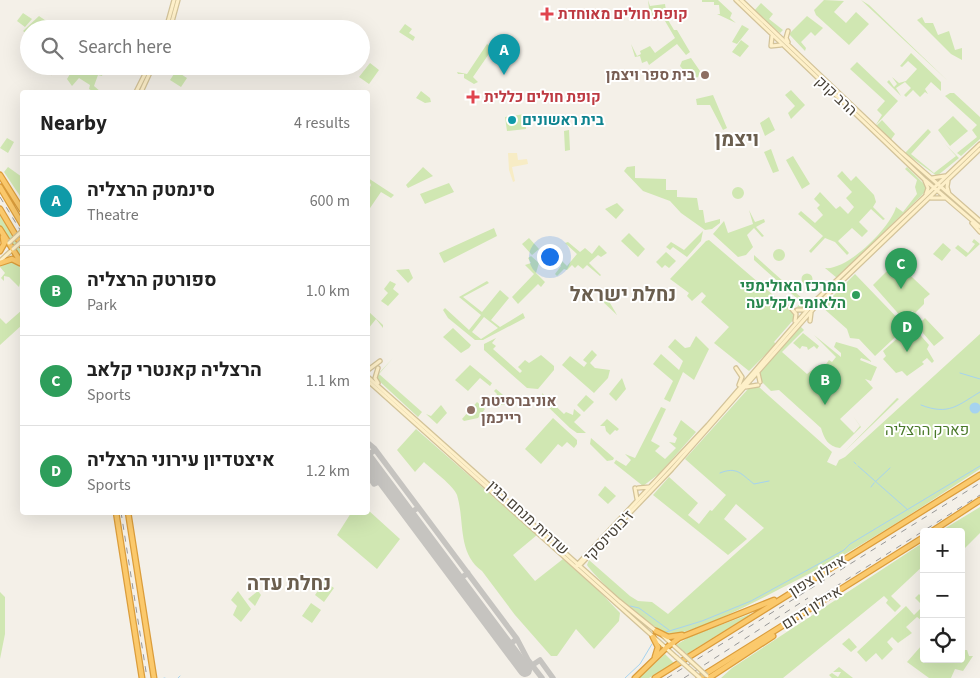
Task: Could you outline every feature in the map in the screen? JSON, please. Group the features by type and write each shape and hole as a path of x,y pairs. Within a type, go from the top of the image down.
{"highway":[{"path":"0,176 20,207"},
{"path":"0,188 20,221"},
{"path":"0,209 20,243"},
{"path":"1,230 20,261"},
{"path":"0,251 4,242 1,230"},
{"path":"0,262 12,259 20,263"},
{"name":"איילון צפון","path":"655,678 980,475"},
{"path":"937,528 980,500"},
{"path":"116,515 142,678"},
{"path":"128,515 154,678"},
{"name":"איילון דרום","path":"700,678 920,540"},
{"path":"635,678 666,648 686,635 761,607 834,566"},
{"path":"709,677 733,664 822,603"},
{"path":"656,631 670,637 686,635"},
{"path":"654,637 658,649 655,658"},
{"path":"719,678 733,664"}],"main road":[{"path":"168,20 174,0"},
{"path":"172,20 178,0"},
{"name":"הרב קוק","path":"736,0 964,216"},
{"name":"הרב קוק","path":"741,0 929,177 980,221"},
{"path":"788,31 787,40 796,52"},
{"path":"771,35 773,40 771,46 782,45"},
{"path":"137,90 144,75"},
{"path":"141,90 149,75"},
{"path":"949,195 947,186 948,176 980,144"},
{"path":"929,177 939,178 948,176 980,149"},
{"name":"ז'בוטינסקי","path":"578,565 758,372 812,310 948,176"},
{"path":"925,180 928,188 927,198 936,196 945,198"},
{"name":"ז'בוטינסקי","path":"585,557 672,469 791,328 818,299 927,198"},
{"path":"964,216 980,227"},
{"path":"964,216 980,232"},
{"path":"0,251 20,233"},
{"path":"0,262 20,243"},
{"path":"798,310 805,310 818,299"},
{"path":"790,307 797,317 791,328"},
{"path":"810,321 812,310"},
{"path":"370,368 380,361"},
{"path":"378,368 375,378 385,392"},
{"path":"736,368 742,379 737,393"},
{"path":"737,393 748,386 759,384 758,372"},
{"name":"שדרות מנחם בגין","path":"370,381 572,557 578,565 709,677"},
{"name":"שדרות מנחם בגין","path":"370,381 578,565 700,678"},
{"path":"370,387 380,391"},
{"path":"635,503 638,496 637,488 646,488 653,484"},
{"path":"572,557 585,557 586,571"}],"green space":[{"path":"648,0 650,6 665,4 667,17 663,11 650,17"},
{"path":"702,0 718,0 732,13 730,18 736,23 717,14 720,14 719,5 714,5 714,2 702,2"},
{"path":"824,0 844,1 834,12 846,23 856,12 869,24 849,45 816,15 814,10"},
{"path":"861,0 869,5 948,81"},
{"path":"761,3 773,14 769,19 783,30 780,33 754,11"},
{"path":"23,13 32,19 20,20 20,23 17,21"},
{"path":"39,16 45,20 35,20"},
{"path":"807,16 823,28 815,36 811,32 801,42 806,48 805,51 789,34"},
{"path":"922,17 925,23 933,23 938,35 949,31 955,50 962,48 962,60 951,54 917,20"},
{"path":"668,20 674,30 677,30 690,52 686,55 677,44 649,65 647,61 642,63 640,56 635,57 631,44 637,56 641,54 640,51 650,46 655,53 675,38 665,21"},
{"path":"405,24 412,29 409,33 415,37 413,41 399,32"},
{"path":"742,25 749,29 737,44 732,42"},
{"path":"741,40 749,46 740,57 732,52"},
{"path":"487,44 493,48 473,77 478,82 474,84 464,78 464,74 458,74 457,72 467,74"},
{"path":"911,53 941,82 941,91 931,82 925,89 928,94 925,92 920,97 913,90 906,97 904,95 911,88 905,82 896,88 901,96 887,82 889,80 894,87 897,84 892,77 899,83 906,81 917,69 908,61 902,67 900,66"},
{"path":"691,58 700,71 698,77 692,80 680,66 682,61"},
{"path":"857,62 898,101 875,126 882,115 877,110 885,101 850,69"},
{"path":"370,63 379,70 369,84 359,77 361,75 370,75"},
{"path":"69,75 98,75 94,86 99,90 89,89 90,85 79,78 72,86 67,79"},
{"path":"173,75 182,75 187,78 181,87 170,80"},
{"path":"791,90 805,105 791,119 788,113 795,106 785,95"},
{"path":"421,91 430,98 431,102 425,103 416,98"},
{"path":"954,93 980,117 980,139 961,156 957,153 977,137 972,130 977,125 945,96"},
{"path":"713,95 727,128 723,130 710,105 697,105 696,99"},
{"path":"525,114 526,129 507,131 505,117"},
{"path":"953,116 968,131 950,146 938,130"},
{"path":"769,117 775,130 765,136 760,123"},
{"path":"882,120 895,134 890,141 875,127"},
{"path":"928,129 931,132 911,154 934,173 956,156 945,144 959,158 937,176 905,153"},
{"path":"569,130 570,150 565,151 564,131"},
{"path":"7,138 14,142 8,153 0,148"},
{"path":"771,149 779,171 773,173 764,152"},
{"path":"793,156 810,184 802,189 786,160"},
{"path":"635,166 635,178 666,179 666,190 677,190 677,197 697,198 699,210 703,210 705,223 720,219 720,223 712,229 705,230 681,213 670,201 643,191 624,171 627,167"},
{"path":"8,167 20,176 20,196 4,172"},
{"path":"423,167 433,176 408,188 406,185"},
{"path":"907,167 925,185 926,191 837,278 825,268 845,263 856,255 877,236 896,207 903,212 917,194 915,187 917,180 905,169"},
{"path":"842,171 851,181 856,176 874,195 876,202 873,207 885,219 883,220 871,209 859,222 868,231 862,237 852,228 838,241 849,253 847,255 835,242 825,238 811,253 809,251 823,236 798,214 801,211 815,223 823,215 817,208 820,205 814,199 820,192 836,209 840,206 848,214 854,207 846,198 852,192 837,176"},
{"path":"370,179 394,195 391,198 381,192 370,208"},
{"path":"449,183 454,192 425,204 420,194"},
{"path":"736,187 740,187 744,193 740,199 736,199 732,195 732,191"},
{"path":"617,203 624,210 616,219 605,209"},
{"path":"749,210 755,222 764,219 765,222 756,227 764,236 762,237 754,228 747,235 753,247 746,255 738,257 713,234 724,221 728,233 753,224"},
{"path":"0,215 20,250 20,258 0,226"},
{"path":"494,228 497,236 444,263 439,253"},
{"path":"703,231 701,241 687,257 673,247 670,250 666,247 671,242 684,250"},
{"path":"629,233 645,249 638,257 621,241"},
{"path":"529,238 539,249 532,255 522,244"},
{"path":"974,239 980,244 966,257 955,248 958,245 968,253 975,244 972,242"},
{"path":"709,240 794,313 795,318 774,342 776,344 749,371 714,343 729,327 701,302 706,296 702,292 692,301 687,296 689,293 670,279"},
{"path":"568,242 580,252 585,248 592,254 599,245 607,253 601,257 598,255 589,263 600,276 587,265 583,269 578,265 575,268 572,265 567,270 564,269 557,276 555,274 562,261 567,266 577,254 565,243"},
{"path":"943,243 951,250 942,261 933,254"},
{"path":"779,249 785,255 779,261 773,255"},
{"path":"666,252 676,261 669,268 665,265 662,268 656,262"},
{"path":"754,255 804,300 813,300 805,309 797,307 801,302 754,260"},
{"path":"531,256 539,263 536,273 545,282 541,287 538,284 518,304 512,297 534,274 525,265 531,263 528,258"},
{"path":"9,262 17,264 20,268 19,287 9,277 4,276 4,281 1,278 5,273 0,267"},
{"path":"896,262 930,294 924,299 924,304 915,313 912,311 903,319 873,285"},
{"path":"409,269 413,278 408,283 396,270"},
{"path":"807,273 813,279 807,285 801,279"},
{"name":"המרכז האולימפי הלאומי לקליעה","path":"855,274 906,327 875,356 859,339 850,338 847,329 822,307"},
{"path":"390,281 396,284 393,289 399,294 388,306 381,301 388,293 384,289"},
{"path":"487,281 489,283 463,297 482,312 500,290 509,298 491,320 500,327 523,313 525,318 483,340 475,340 448,318 443,310 445,308 469,330 481,315 459,297","holes":["484,317 498,328 481,339 472,332"]},
{"path":"610,294 612,301 610,303 617,315 601,300"},
{"path":"20,312 20,327 0,345 0,318 6,324"},
{"path":"370,313 383,325 383,328 376,319 370,326"},
{"path":"925,318 944,338 934,346 917,326"},
{"path":"800,326 804,330 782,352 807,374 816,367 821,371 829,360 832,362 836,357 814,335 841,357 841,353 834,347 836,342 857,348 872,362 861,358 860,360 877,367 871,381 865,379 873,388 840,419 854,433 860,426 853,416 861,427 840,448 832,446 825,438 821,428 779,390 771,391 760,380 759,372"},
{"path":"453,328 471,345 461,353 443,337"},
{"path":"908,329 912,331 915,329 929,345 927,349 934,361 932,363 927,358 922,362 924,364 907,376 902,371 896,373 883,359 886,356 883,351"},
{"path":"803,333 819,346 817,349 814,346 808,350 807,347 802,346 800,349 793,343"},
{"name":"פארק הרצליה","path":"980,334 980,469 847,553 738,610 706,624 673,635 664,632 640,616 614,594 587,565 589,560 630,596 638,601 652,602 668,614 764,528 736,504 724,519 747,539 728,555 653,495 669,477 698,503 688,515 699,524 710,510 712,511 726,495 685,459 748,389 752,386 759,387 832,452 827,462 836,466 839,460 845,457"},
{"path":"696,336 709,349 694,380 683,372 670,402 664,399 673,381 653,364 661,354 679,370 683,361 668,347 675,339 685,348 690,347"},
{"path":"496,338 492,343 496,346 493,349 520,373 522,371 518,367 525,360 529,363 541,355 554,366 554,370 538,389 527,388 484,350 484,344"},
{"path":"592,350 597,355 590,363 595,368 610,370 608,378 594,393 562,365 570,356 584,367 587,363 583,360"},
{"path":"393,358 379,374 422,412 418,417 377,379 379,373"},
{"path":"470,365 492,383 490,386 480,378 468,391 455,380"},
{"path":"622,378 626,389 616,401 609,394"},
{"path":"496,389 511,404 501,405 498,408 494,405 497,401 501,402 496,397 497,394 494,391"},
{"path":"542,393 564,414 566,412 573,415 574,409 581,415 574,422 586,433 577,433 570,428 544,403"},
{"path":"586,395 594,402 584,412 577,405"},
{"path":"897,398 899,399 845,451"},
{"path":"477,402 485,409 478,418 464,421 462,419"},
{"path":"441,405 447,413 437,424 426,414 431,416"},
{"path":"661,407 666,409 651,441 660,446 655,451 665,459 676,448 669,442 675,443 677,438 673,435 681,420 696,432 660,473 643,486 614,463 616,460 626,466 631,460 625,454 635,458"},
{"path":"553,418 577,440 577,444 574,448 567,442 562,447 558,444 541,464 525,449"},
{"path":"607,419 619,429 610,435 606,431 605,426 600,426"},
{"path":"416,429 537,535 513,555 535,581 563,559 620,613 619,621 594,649 576,629 557,656 551,656 515,615 482,571 474,564 469,555 465,546 455,491 424,462 415,472 397,450"},
{"path":"591,438 614,458 613,460 607,461 590,444"},
{"path":"605,486 616,496 608,504 598,495"},
{"path":"980,507 980,533 965,548 965,528 946,528"},
{"path":"370,512 400,539 377,569 337,535 350,515 370,515"},
{"path":"920,545 920,569 891,596 901,606 895,612 886,603 888,600 884,596 783,678 721,678 732,668"},
{"path":"318,577 334,588 324,602 315,595 321,586 315,581"},
{"path":"238,591 251,609 241,622 233,615 237,606 231,600"},
{"path":"258,591 261,595 255,606 248,599"},
{"path":"0,592 5,597 5,634 0,659"},
{"path":"919,594 920,603 915,598"},
{"path":"311,603 321,610 312,623 302,616"},
{"path":"906,606 914,615 920,609 920,619 917,617 906,627 912,633 898,643 892,637 887,642 893,649 882,660 876,653 866,662 857,652"},
{"path":"753,613 687,654 676,645 691,636"},
{"path":"849,638 857,647 851,652 842,644"},
{"path":"920,647 920,663 965,663 965,650 967,650 969,656 973,656 963,671 955,669 951,678 929,678 907,662"},
{"path":"665,654 674,663 649,678 639,678"},
{"path":"839,667 853,678 832,678 829,675 832,673 838,677 841,672 833,672"}],"sand":[{"path":"508,153 517,153 518,160 527,159 528,164 512,167 515,181 513,182 509,170"}],"water":[{"path":"975,402 981,408 975,414 969,408"}],"waterway":[{"path":"960,373 980,379"},
{"path":"921,405 939,409 953,408 980,392"},
{"path":"858,466 908,510"},
{"path":"666,632 702,621 751,601 844,550 850,544 980,466"},
{"path":"875,482 890,468"},
{"path":"720,473 731,470 735,471 754,484 769,481"},
{"path":"871,487 874,483"},
{"path":"630,606 639,608 669,630"},
{"path":"625,678 640,664 652,644"}],"taxiway":[{"path":"370,445 517,639 528,660 542,678"},
{"path":"370,454 375,450"},
{"path":"370,478 374,484 383,480"},
{"path":"408,514 418,508"},
{"path":"458,580 468,573"},
{"path":"507,646 517,639"},
{"path":"525,670 540,660 553,678"}],"runway":[{"path":"370,463 525,670"}],"railway":[{"path":"0,197 20,230"},
{"path":"667,678 980,483"},
{"path":"805,606 980,495"},
{"path":"121,515 147,678"},
{"path":"684,678 808,598"}],"place":[{"name":"קופת חולים מאוחדת","path":"547,14"},
{"name":"סינמטק הרצליה","path":"504,75"},
{"name":"בית ספר ויצמן","path":"705,75"},
{"name":"קופת חולים כללית","path":"473,97"},
{"name":"בית ראשונים","path":"512,120"},
{"name":"הרצליה קאנטרי קלאב","path":"901,289"},
{"name":"המרכז האולימפי הלאומי לקליעה","path":"856,295"},
{"name":"איצטדיון עירוני הרצליה","path":"907,352"},
{"name":"ספורטק הרצליה","path":"825,405"},
{"name":"אוניברסיטת רייכמן","path":"471,410"}],"district":[{"name":"ויצמן","path":"737,140"},
{"name":"נחלת ישראל","path":"623,295"},
{"name":"נחלת עדה","path":"289,584"}]}
